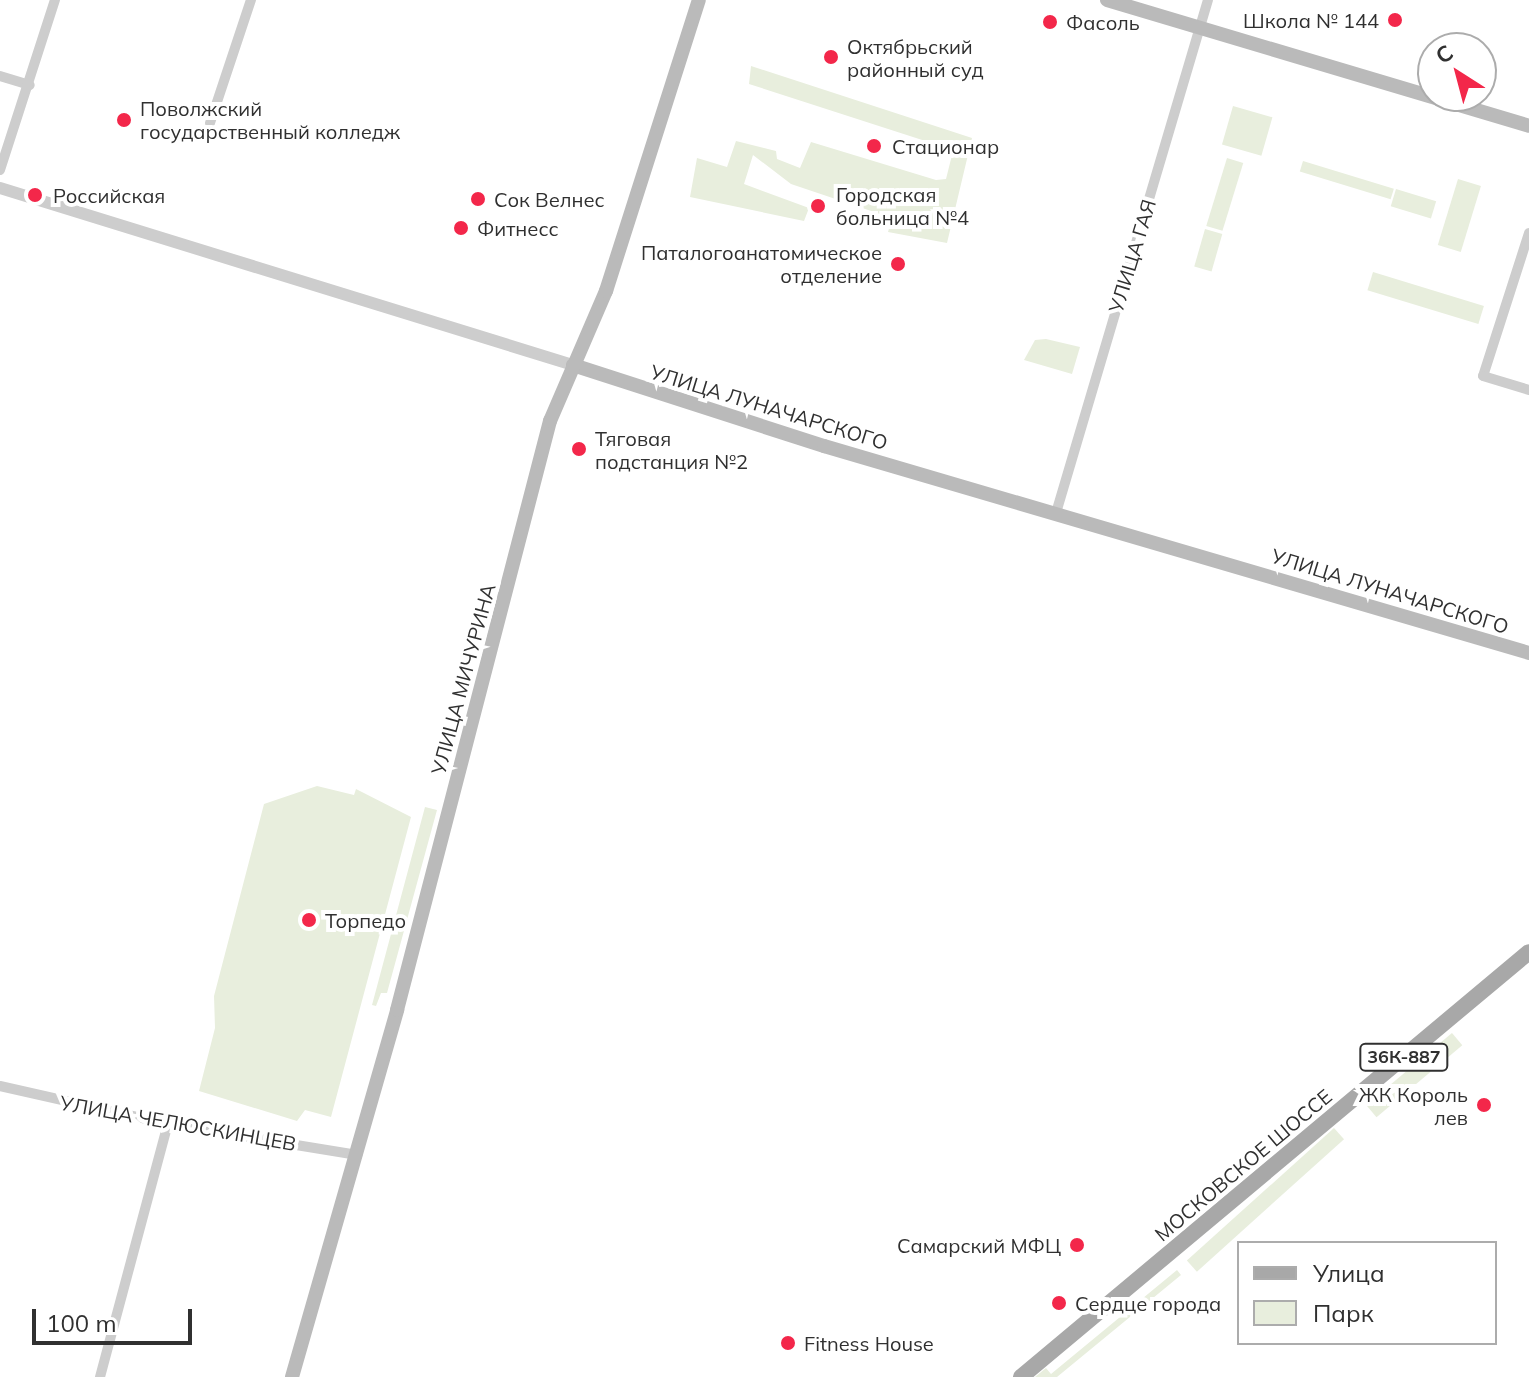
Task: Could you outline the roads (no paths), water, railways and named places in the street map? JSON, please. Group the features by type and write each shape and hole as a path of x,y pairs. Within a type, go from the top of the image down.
{"main road":[{"name":"УЛИЦА МИЧУРИНА","path":"292,1377 357,1155 550,421 614,267 699,0"},
{"path":"1107,0 1529,126"},
{"name":"УЛИЦА ЛУНАЧАРСКОГО","path":"573,365 824,446 1529,653"},
{"name":"МОСКОВСКОЕ ШОССЕ","path":"1021,1377 1529,952"}],"street":[{"path":"0,170 55,0"},
{"path":"210,123 251,0"},
{"name":"УЛИЦА ГАЯ","path":"1056,513 1208,0"},
{"path":"0,76 30,85"},
{"name":"УЛИЦА ЛУНАЧАРСКОГО","path":"0,188 573,365"},
{"path":"1529,233 1483,376 1529,390"},
{"name":"УЛИЦА ЧЕЛЮСКИНЦЕВ","path":"0,1086 168,1124 357,1155"},
{"path":"100,1377 168,1124"}],"place":[{"name":"Школа № 144","path":"1395,20"},
{"name":"Фасоль","path":"1050,22"},
{"name":"Октябрьский районный суд","path":"831,57"},
{"name":"Поволжский государственный колледж","path":"124,120"},
{"name":"Стационар","path":"874,146"},
{"name":"Российская","path":"35,195"},
{"name":"Сок Велнес","path":"478,199"},
{"name":"Городская больница №4","path":"818,206"},
{"name":"Фитнесс","path":"461,228"},
{"name":"Паталогоанатомическое отделение","path":"898,264"},
{"name":"Тяговая подстанция №2","path":"579,449"},
{"name":"Торпедо","path":"309,920"},
{"name":"ЖК Король лев","path":"1484,1105"},
{"name":"Самарский МФЦ","path":"1077,1245"},
{"name":"Сердце города","path":"1059,1303"},
{"name":"Fitness House","path":"788,1343"}]}
